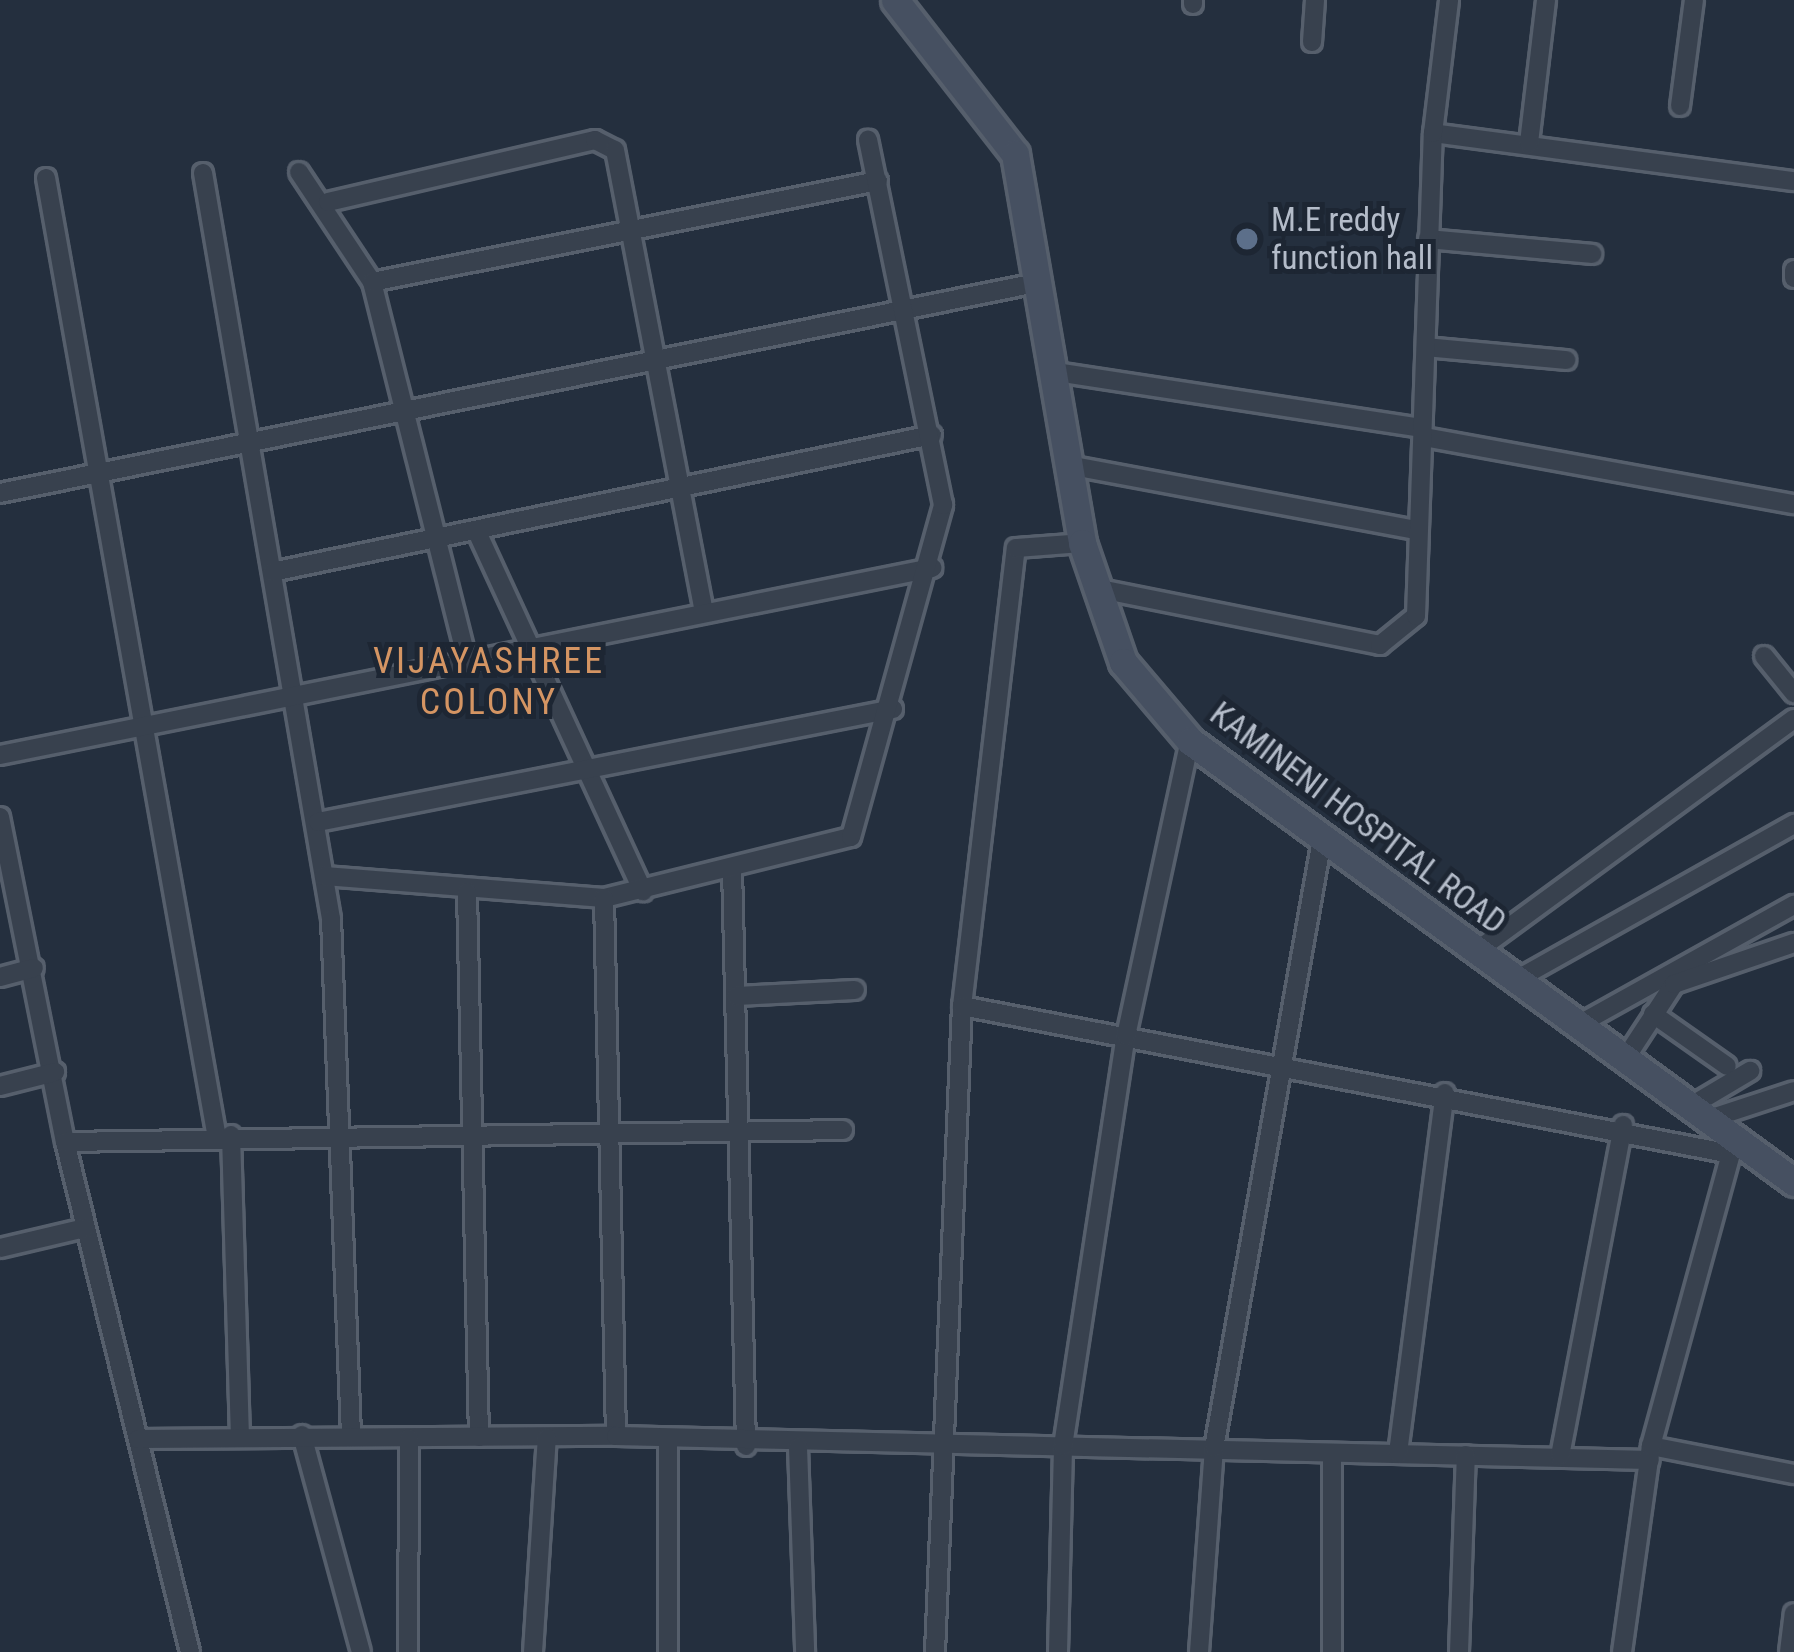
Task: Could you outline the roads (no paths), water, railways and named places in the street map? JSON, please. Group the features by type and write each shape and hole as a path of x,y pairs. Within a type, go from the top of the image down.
{"street":[{"name":"KAMINENI HOSPITAL ROAD","path":"895,0 1016,154 1082,543 1123,662 1190,741 1700,1113 1732,1146 1794,1182"},
{"path":"1312,42 1316,0"},
{"path":"1095,588 1380,645 1415,616 1433,133 1449,0"},
{"path":"1529,143 1546,0"},
{"path":"1680,106 1694,0"},
{"path":"1433,133 1794,181"},
{"path":"328,202 595,140 626,165 704,612"},
{"path":"324,876 467,892 604,898 851,837 932,568 943,505 908,308 868,140"},
{"path":"299,172 328,202 372,282 442,539 467,661"},
{"path":"203,173 318,822 346,1134 351,1435"},
{"path":"46,178 224,1134 240,1433"},
{"path":"372,282 634,225 878,181"},
{"path":"1428,239 1592,254"},
{"path":"0,494 1036,283"},
{"path":"1426,347 1565,360"},
{"path":"1056,373 1423,432 1794,504"},
{"path":"272,572 932,435"},
{"path":"1068,465 1417,530"},
{"path":"477,532 643,892"},
{"path":"934,1652 947,1448 962,1006 1016,548 1082,543"},
{"path":"0,755 932,568"},
{"path":"1764,656 1794,693"},
{"path":"318,822 892,709"},
{"path":"1474,952 1794,719"},
{"path":"1058,1652 1063,1446 1126,1036 1190,741"},
{"path":"0,817 55,1072 65,1142 190,1652"},
{"path":"1516,980 1794,824"},
{"path":"1199,1652 1214,1448 1322,840"},
{"path":"732,868 746,1447"},
{"path":"467,892 479,1437"},
{"path":"604,898 616,1436"},
{"path":"1578,1025 1794,905"},
{"path":"1625,1059 1674,984 1794,943"},
{"path":"0,977 34,968"},
{"path":"736,996 855,990"},
{"path":"962,1006 1732,1146 1651,1453 1622,1652"},
{"path":"1653,1014 1727,1066"},
{"path":"1700,1113 1750,1070"},
{"path":"0,1086 55,1072"},
{"path":"1700,1113 1794,1091"},
{"path":"1397,1453 1445,1093"},
{"path":"1560,1456 1623,1125"},
{"path":"65,1142 224,1134 843,1130"},
{"path":"0,1248 85,1228"},
{"path":"138,1439 240,1433 409,1438 616,1436 746,1447 1214,1448 1332,1456 1651,1453 1794,1474"},
{"path":"302,1435 361,1652"},
{"path":"533,1652 548,1436"},
{"path":"408,1652 409,1438"},
{"path":"668,1442 668,1652"},
{"path":"798,1447 805,1652"},
{"path":"1459,1652 1466,1455"},
{"path":"1332,1456 1332,1652"},
{"path":"1789,1652 1794,1612"}],"place":[{"name":"M.E reddy function hall","path":"1247,239"}],"district":[{"name":"VIJAYASHREE COLONY","path":"489,682"}]}
